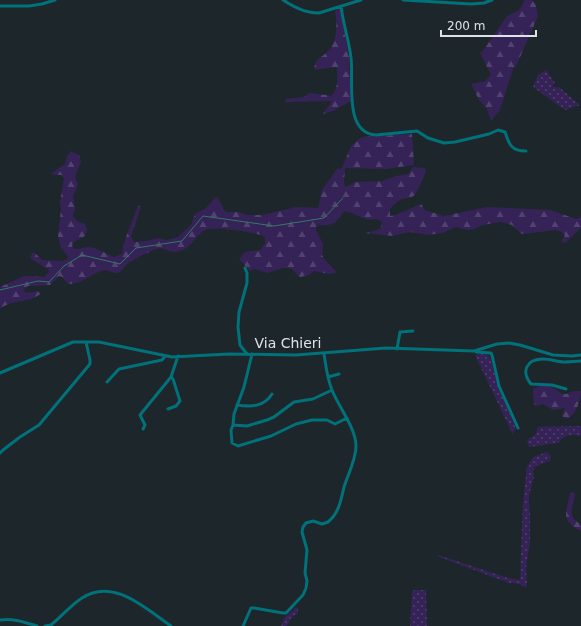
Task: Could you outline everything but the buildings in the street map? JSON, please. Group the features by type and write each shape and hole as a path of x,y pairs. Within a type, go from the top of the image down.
{"street":[{"path":"0,6 29,6 55,0"},
{"path":"283,0 304,11 312,13 319,13 361,0"},
{"path":"404,0 471,4 484,3 492,0"},
{"path":"341,6 351,58 352,100 354,113 356,121 371,135 417,131 428,138 444,143 455,142 502,130 505,132 512,148 526,151"},
{"path":"245,268 247,273 247,283 239,312 238,327 240,345 248,354"},
{"path":"397,349 400,332 414,331"},
{"name":"Via Chieri","path":"0,373 66,344 74,342 99,342 120,345 165,356 324,354 386,348 474,352 497,344 520,345 553,355 581,355"},
{"path":"0,453 20,437 39,425 90,364 86,342"},
{"path":"474,352 491,353 499,386 518,428"},
{"path":"252,354 244,387 234,414 230,438 232,443 238,446 271,436 300,423 322,419 334,424 346,418"},
{"path":"243,626 251,608 286,613 303,595 307,582 305,573 307,550 302,529 306,523 311,521 326,524 331,520 340,506 355,452 356,441 332,390 324,354"},
{"path":"107,382 119,369 162,360 165,356"},
{"path":"143,428 145,425 141,418 141,413 171,377 178,356"},
{"path":"566,389 552,385 531,384 526,376 525,370 527,366 531,362 543,359 564,362 581,361"},
{"path":"328,377 339,374"},
{"path":"168,409 176,406 180,401 171,377"},
{"path":"233,425 247,426 267,420 274,417 294,402 313,399 332,390"},
{"path":"237,405 261,405 270,398 272,394"},
{"path":"45,626 51,625 83,597 98,592 115,592 130,598 171,626"},
{"path":"0,620 9,619 22,621 37,626"}],"green space":[{"path":"525,0 532,0 536,5 538,16 517,64 513,69 500,110 491,121 487,109 479,100 471,84 485,81 491,75 480,53 507,16 519,10"},
{"path":"340,8 349,58 351,101 333,111 323,114 332,101 285,102 286,99 304,97 309,93 331,96 334,93 337,83 337,67 314,70 317,60 328,51 334,42 336,27 335,11"},
{"path":"546,70 555,83 552,87 559,87 580,105 565,110 533,87 538,75"},
{"path":"412,134 414,165 386,169 345,168 344,184 346,187 355,182 382,181 408,174 413,167 425,168 426,171 415,195 402,199 395,204 390,209 390,216 421,204 425,210 444,216 487,207 550,210 576,219 581,217 581,228 565,243 561,242 565,235 556,230 523,234 512,225 501,222 482,225 468,230 456,227 443,233 428,235 410,232 392,236 365,233 381,228 382,222 378,220 366,219 345,211 331,224 319,225 316,227 323,244 322,255 336,271 335,273 329,274 314,271 309,275 301,277 289,268 283,268 267,273 255,269 250,271 239,259 245,252 260,250 265,243 265,237 253,233 234,230 207,229 203,231 189,246 177,252 159,248 132,261 118,273 105,270 100,271 78,283 68,284 62,277 59,276 50,285 28,286 24,291 26,293 39,291 41,294 31,299 11,303 0,308 0,287 24,276 44,277 48,273 49,270 30,258 32,253 35,253 42,260 63,261 68,258 61,248 58,236 61,209 60,202 64,178 62,175 53,175 52,173 65,164 67,156 71,151 79,155 81,161 75,177 78,185 73,196 75,209 73,216 77,221 85,224 87,230 85,236 74,242 72,245 73,248 92,248 114,257 122,254 123,245 138,206 141,207 131,236 134,242 158,238 167,240 178,237 191,225 195,214 206,208 216,197 224,210 227,212 238,212 247,215 262,215 296,207 318,208 322,190 337,169 342,168 351,146 362,137"},
{"path":"475,355 488,355 491,359 498,387 516,429 513,432 513,435"},
{"path":"539,386 550,386 563,394 581,391 578,406 568,419 562,416 565,408 553,410 543,404 536,406 534,404 533,389"},
{"path":"581,426 581,436 568,436 563,438 559,443 529,447 527,440 535,435 538,427"},
{"path":"547,452 551,457 550,461 535,467 529,495 530,542 526,568 526,588 437,556 438,555 508,578 520,580 523,502 527,467 533,457"},
{"path":"573,492 575,494 572,514 573,518 581,524 581,531 567,520 566,516 570,493"},
{"path":"426,590 427,626 410,626 412,591"},
{"path":"296,607 298,609 298,613 291,618 287,626 281,626 284,618"}],"waterway":[{"path":"0,290 38,281 49,282 64,266 82,255 120,264 136,248 182,241 203,216 274,226 324,218 343,198"}]}
